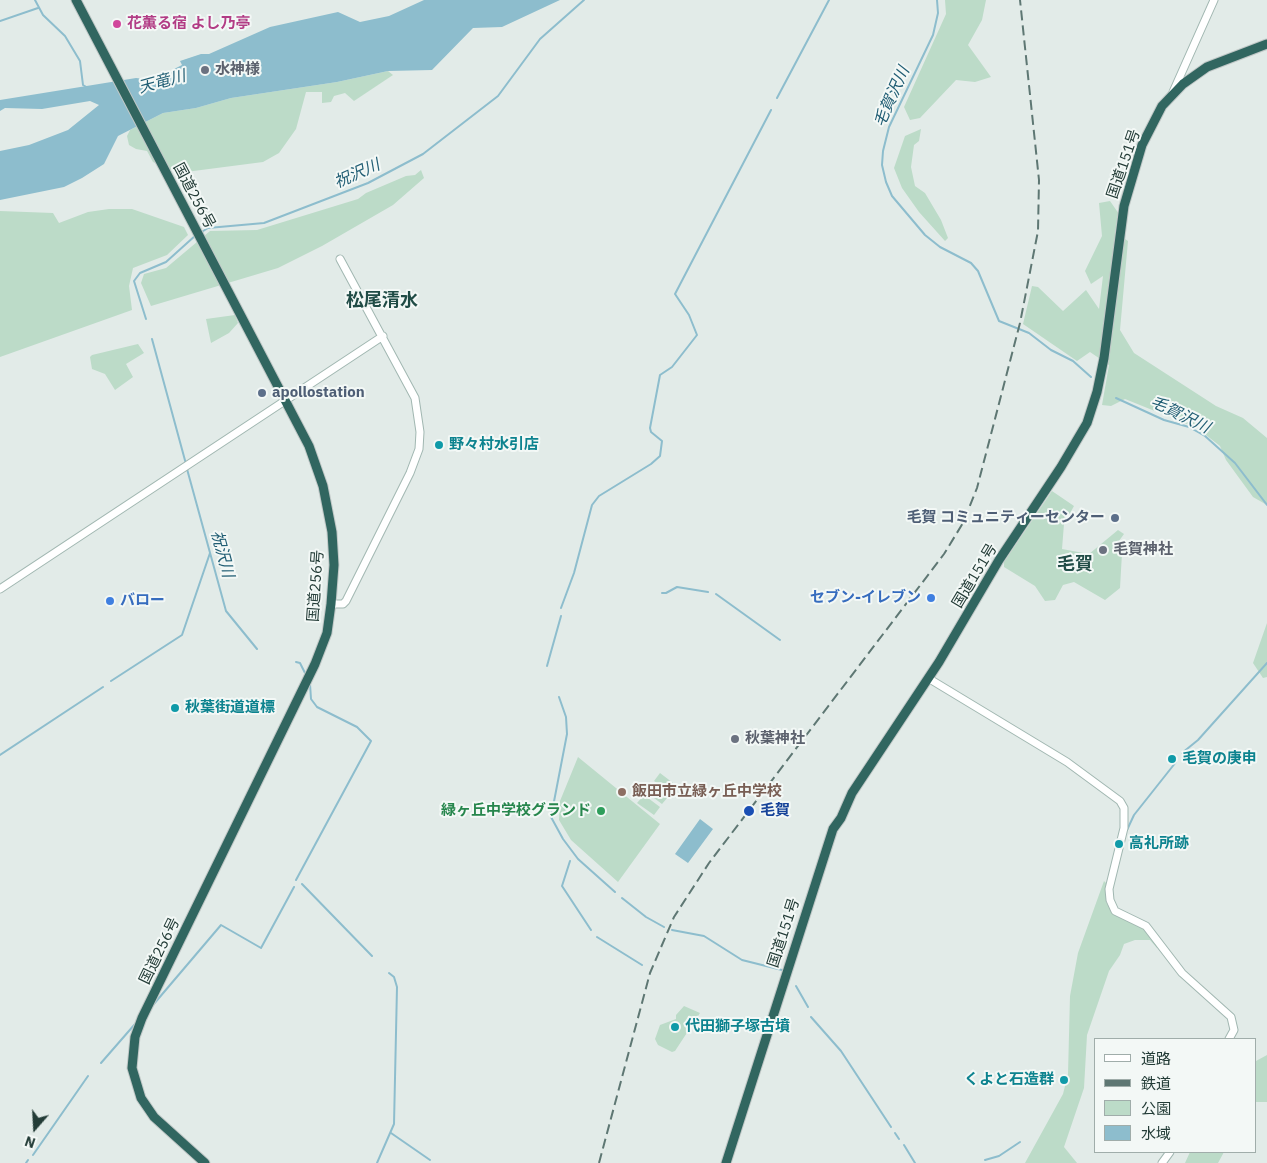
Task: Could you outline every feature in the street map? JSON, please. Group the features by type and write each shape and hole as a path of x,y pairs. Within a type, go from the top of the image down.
{"highway":[{"name":"国道256号","path":"76,0 286,400 311,452 326,499 333,556 332,604 327,633 308,680 142,1018 134,1043 134,1077 147,1109 205,1163"},
{"name":"国道151号","path":"726,1163 833,829 841,818 852,793 928,678 999,560 1061,468 1086,423 1097,392 1104,358 1126,192 1142,145 1155,119 1173,93 1207,67 1267,44"}],"street":[{"path":"1173,93 1214,0"},
{"path":"332,604 344,604 346,601 410,473 418,449 420,422 415,398 340,259"},
{"path":"0,589 383,336"},
{"path":"928,678 1067,762 1120,801 1124,808 1124,828 1109,890 1110,900 1115,911 1146,926 1182,973 1231,1017 1234,1030 1230,1038"}],"green space":[{"path":"945,0 986,0 982,20 968,45 991,77 975,82 956,80 920,118 910,120 904,107 946,14"},
{"path":"388,71 393,75 354,101 345,93 334,96 331,102 322,103 322,92 306,92 296,129 279,153 263,162 178,173 153,162 147,151 136,149 129,145 127,136 130,130 163,113 196,108 231,98 337,82"},
{"path":"921,129 919,141 914,145 911,167 915,186 925,193 941,220 948,238 945,241 919,212 902,188 894,168 905,136"},
{"path":"421,170 424,178 393,205 322,246 278,268 151,306 141,283 144,274 166,268 210,231 257,230 358,199 366,193 406,176 415,175"},
{"path":"1110,201 1119,214 1115,232 1128,241 1120,330 1134,353 1216,406 1243,418 1267,438 1267,505 1253,497 1226,460 1220,446 1197,428 1125,399 1111,406 1102,405 1109,365 1090,352 1077,361 1023,324 1032,286 1038,287 1063,311 1086,290 1099,309 1103,276 1091,284 1085,271 1102,236 1099,203"},
{"path":"109,209 132,209 184,227 188,235 167,255 133,268 129,286 132,310 0,357 0,211 53,213 59,223 88,212"},
{"path":"235,315 238,323 229,333 211,343 206,319"},
{"path":"138,344 144,353 126,364 133,377 115,390 105,374 92,369 90,357 92,355"},
{"path":"1052,491 1074,506 1064,524 1062,549 1089,554 1118,530 1124,534 1116,545 1122,553 1120,588 1105,600 1074,582 1063,585 1055,600 1045,601 1035,586 1004,567 1004,562"},
{"path":"1267,623 1267,677 1263,678 1253,663"},
{"name":"緑ヶ丘中学校グランド","path":"578,757 660,824 618,882 571,840 559,820 560,801"},
{"path":"660,773 677,786 671,793 654,781"},
{"path":"652,784 668,797 662,804 646,792"},
{"path":"644,795 660,807 654,815 637,803"},
{"path":"1104,881 1108,885 1106,902 1112,912 1144,929 1159,946 1157,948 1150,940 1135,940 1124,944 1120,955 1109,971 1087,1035 1084,1088 1064,1147 1077,1163 1025,1163 1063,1094 1068,1074 1070,996 1078,953"},
{"path":"684,1006 700,1013 675,1051 672,1052 658,1045 655,1039 660,1025 676,1019 676,1015"},
{"path":"1267,1055 1267,1102 1257,1102 1257,1060"},
{"path":"1190,1153 1223,1153 1218,1163 1185,1163"}],"water":[{"name":"天竜川","path":"424,0 560,0 502,27 473,28 432,70 388,71 337,82 231,98 196,108 163,113 118,136 104,164 82,178 64,187 0,200 0,151 29,145 68,130 99,105 90,101 42,109 5,108 0,111 0,100 136,78 153,80 172,72 172,70 182,65 180,61 201,54 209,54 270,27 338,12 360,22 389,16"},
{"path":"700,819 713,829 688,863 675,854"}],"waterway":[{"path":"35,0 43,15 65,36 80,61 83,85 88,88"},
{"name":"祝沢川","path":"200,233 208,228 264,223 368,183 423,154 498,96 540,39 584,0"},
{"path":"777,98 829,0"},
{"name":"毛賀沢川","path":"937,0 938,13 933,35 889,127 883,151 882,165 886,182 892,196 925,235 940,247 971,263 978,271 999,321 1029,333 1051,350 1073,361 1091,377"},
{"path":"0,21 38,8"},
{"path":"561,608 574,573 592,505 599,496 651,464 660,456 662,441 651,432 650,428 660,375 672,367 697,335 689,315 675,294 771,110"},
{"name":"祝沢川","path":"146,319 134,281 140,273 166,262 196,235"},
{"name":"祝沢川","path":"152,339 186,464"},
{"name":"毛賀沢川","path":"1116,398 1164,420 1189,427 1205,436 1235,463 1267,505"},
{"name":"祝沢川","path":"187,469 226,611 257,649"},
{"path":"111,681 182,635 210,553"},
{"path":"662,593 677,587 708,592"},
{"path":"716,594 780,640"},
{"path":"547,666 561,616"},
{"name":"祝沢川","path":"296,662 300,663 306,675"},
{"path":"1182,753 1198,740 1267,663"},
{"name":"祝沢川","path":"296,880 371,741 357,727 317,707 311,699 310,684"},
{"path":"0,755 103,687"},
{"path":"559,697 566,717 567,734 551,817 563,839 578,859 615,892"},
{"path":"1127,830 1134,815 1176,762"},
{"path":"570,861 562,886 591,930"},
{"path":"302,884 372,956"},
{"path":"153,1005 221,925 261,948 294,887"},
{"path":"622,898 646,917 664,927"},
{"path":"672,930 704,936 742,960 782,970"},
{"path":"597,937 642,965"},
{"path":"377,1163 394,1124 397,987 394,977 389,973"},
{"path":"796,986 808,1007"},
{"path":"811,1017 841,1051 891,1127"},
{"path":"101,1063 135,1024"},
{"path":"33,1155 88,1076"},
{"path":"391,1133 430,1160"},
{"path":"895,1133 899,1139"},
{"path":"985,1160 999,1156 1020,1142"},
{"path":"904,1145 915,1163"}],"railway":[{"path":"599,1163 650,973 674,917 709,863 944,554 963,523 977,488 1020,323 1038,231 1039,180 1020,0"}],"place":[{"name":"花薫る宿 よし乃亭","path":"117,24"},
{"name":"水神様","path":"205,70"},
{"name":"apollostation","path":"262,393"},
{"name":"野々村水引店","path":"439,445"},
{"name":"毛賀 コミュニティーセンター","path":"1115,518"},
{"name":"毛賀神社","path":"1103,550"},
{"name":"セブン-イレブン","path":"931,598"},
{"name":"バロー","path":"110,601"},
{"name":"秋葉街道道標","path":"175,708"},
{"name":"秋葉神社","path":"735,739"},
{"name":"毛賀の庚申","path":"1172,759"},
{"name":"飯田市立緑ヶ丘中学校","path":"622,792"},
{"name":"緑ヶ丘中学校グランド","path":"601,811"},
{"name":"毛賀","path":"749,811"},
{"name":"高礼所跡","path":"1119,844"},
{"name":"代田獅子塚古墳","path":"675,1027"},
{"name":"くよと石造群","path":"1064,1080"}],"district":[{"name":"松尾清水","path":"382,301"},
{"name":"毛賀","path":"1075,565"}]}
